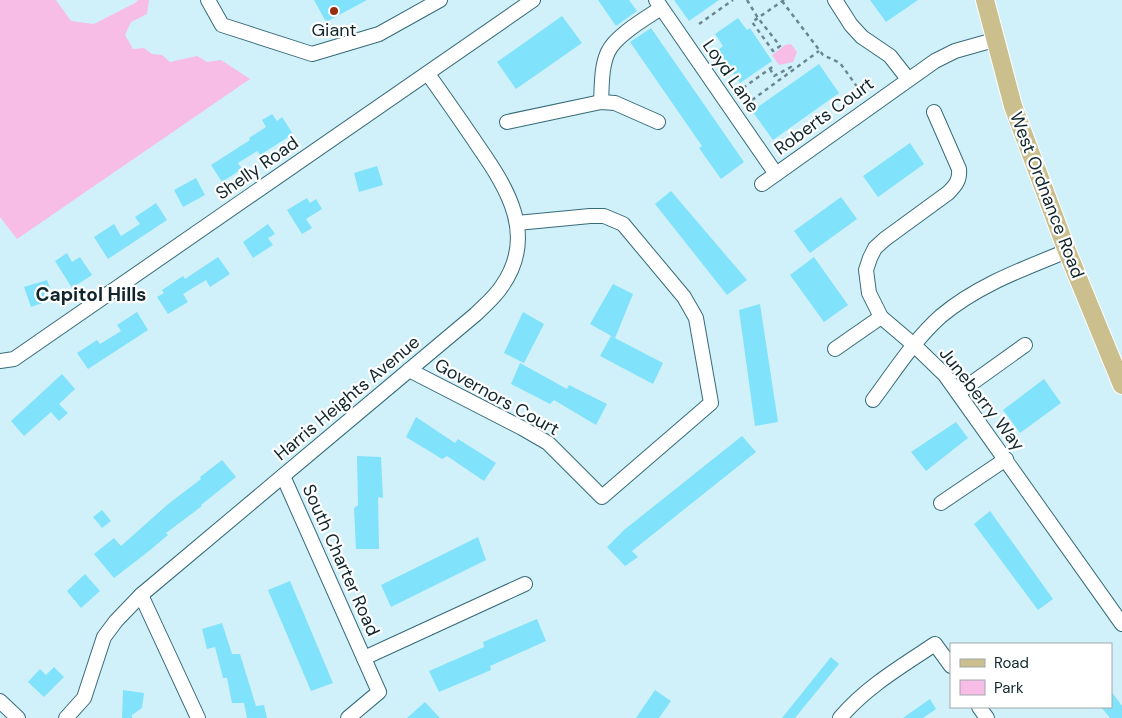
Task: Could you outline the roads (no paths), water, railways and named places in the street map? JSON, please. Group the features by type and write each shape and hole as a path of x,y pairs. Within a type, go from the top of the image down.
{"main road":[{"name":"West Ordnance Road","path":"985,0 994,40 1013,106 1067,251 1122,386"}],"street":[{"path":"208,0 222,25 312,54 379,34 440,0"},
{"name":"Shelly Road","path":"0,361 14,359 533,0"},
{"path":"835,0 856,31 871,45 890,56 908,79"},
{"path":"601,102 605,61 608,50 658,4"},
{"name":"Loyd Lane","path":"658,4 776,174"},
{"name":"Roberts Court","path":"762,184 936,61 955,51 994,40"},
{"name":"Harris Heights Avenue","path":"66,718 84,698 104,637 116,620 141,595 476,314 502,286 514,260 517,243 517,223 513,206 507,190 493,167 428,74"},
{"path":"507,122 601,102 615,103 658,122"},
{"name":"Juneberry Way","path":"934,112 959,168 960,176 957,184 948,193 885,239 872,253 866,270 869,293 881,317 945,375 1122,624"},
{"name":"Governors Court","path":"409,370 548,443 602,497 711,403 696,318 684,297 623,224 604,216 517,223"},
{"path":"873,400 914,345 940,317 970,294 1006,276 1067,251"},
{"path":"835,349 881,317"},
{"path":"958,393 1025,345"},
{"path":"941,503 1006,459"},
{"name":"South Charter Road","path":"283,476 379,692 348,718"},
{"name":"South Charter Road","path":"364,658 525,584"},
{"path":"141,595 198,718"},
{"path":"840,718 870,688 934,644 950,665"},
{"path":"0,701 18,718"}],"place":[{"name":"Giant","path":"334,11"}],"district":[{"name":"Capitol Hills","path":"91,294"}]}
